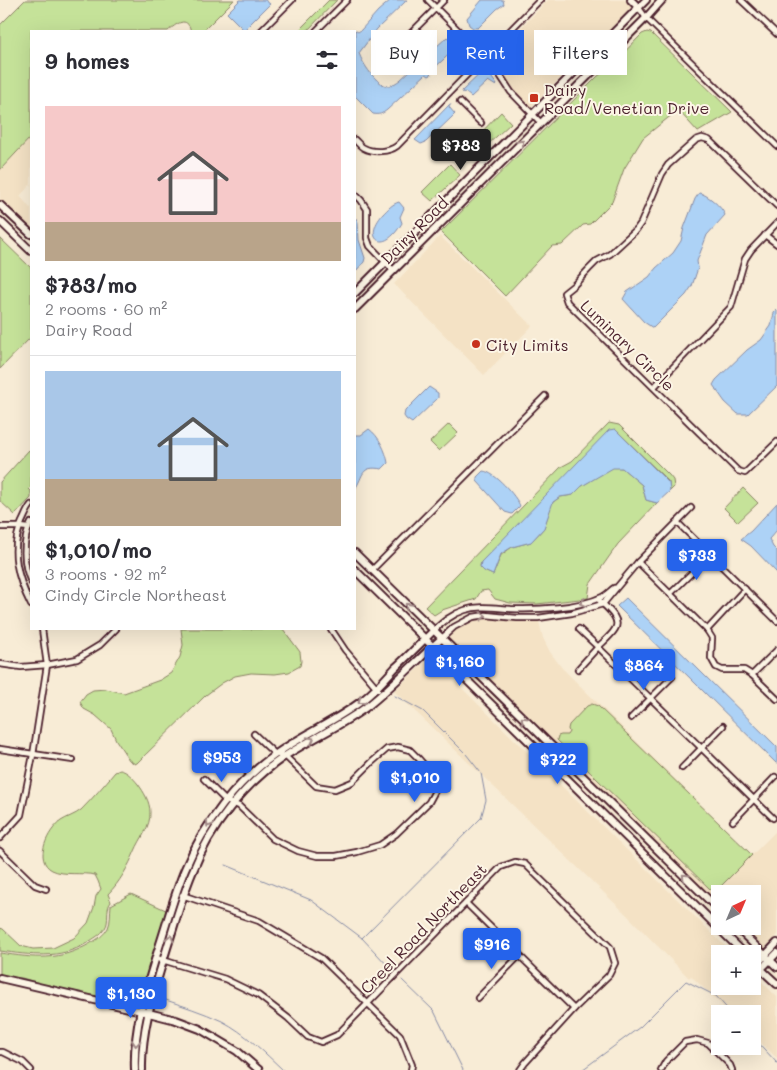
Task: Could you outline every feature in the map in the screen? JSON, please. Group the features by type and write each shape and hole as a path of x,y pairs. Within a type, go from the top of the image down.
{"street":[{"path":"262,30 292,0"},
{"path":"317,30 347,0"},
{"path":"428,0 458,30"},
{"path":"415,30 444,0"},
{"path":"510,30 540,0"},
{"path":"631,0 646,18 777,145"},
{"name":"Dairy Road","path":"356,292 646,0"},
{"name":"Dairy Road","path":"356,308 662,0"},
{"path":"741,0 777,34"},
{"path":"356,141 366,149 377,151 394,148 465,75"},
{"path":"500,75 511,92 541,122"},
{"path":"460,102 481,123"},
{"name":"Luminary Circle","path":"777,206 708,140 702,138 696,140 668,165 636,230 610,254 598,261 564,293 567,302 738,471 745,473 777,442"},
{"path":"356,195 367,209 367,238 370,246 393,270"},
{"path":"0,205 30,233"},
{"path":"0,221 30,250"},
{"path":"11,231 20,223"},
{"path":"654,387 731,307 744,259 777,223"},
{"path":"765,235 777,244"},
{"path":"356,570 364,572 372,570 545,396"},
{"path":"30,506 20,527 15,547 16,565 23,589 30,603"},
{"path":"135,1070 135,1044 140,1010 176,892 193,852 207,828 230,802 284,756 352,717 454,627 473,616 538,618 572,613 603,604 638,562 691,508"},
{"path":"677,522 777,621"},
{"path":"0,527 30,526 26,542 26,567 30,579"},
{"path":"356,554 711,902"},
{"path":"670,594 710,555"},
{"path":"638,562 712,638 712,658 716,667 722,670 744,670 752,675 777,699"},
{"path":"356,570 736,945"},
{"path":"142,1070 148,1012 184,895 199,856 245,779 275,754 380,691 425,639 452,615 466,609 484,606 511,609 570,606 604,596 624,578"},
{"path":"706,630 745,589"},
{"path":"578,669 616,628 615,618 598,599"},
{"path":"579,629 773,818"},
{"path":"0,838 22,815 48,665 42,630"},
{"path":"0,664 21,667 48,665 77,659 100,645 115,630"},
{"path":"332,630 344,650 380,691"},
{"path":"752,675 777,650"},
{"path":"631,718 672,677"},
{"path":"682,768 723,726"},
{"path":"204,779 230,802 239,806 273,839 298,851 317,856 336,856 380,845 396,834 430,802 437,787 431,773 419,759 410,750 398,747 387,749 352,782 335,789 316,786 284,756 275,754 254,734"},
{"path":"528,740 542,744 547,742"},
{"path":"0,749 73,760"},
{"path":"543,755 545,752 559,754"},
{"path":"734,821 775,778"},
{"path":"626,836 635,839 646,838"},
{"path":"0,851 35,885 46,889"},
{"path":"645,854 663,856"},
{"name":"Creel Road Northeast","path":"156,958 225,979 258,995 288,1018 308,1037 320,1042 336,1035 501,867 514,862 525,864 610,947 615,963 609,975 574,1009 520,1070"},
{"path":"176,892 259,921 321,958 400,1036 412,1065 411,1070"},
{"path":"466,903 574,1009"},
{"path":"744,935 777,967"},
{"path":"768,958 777,943"},
{"path":"761,962 777,953"},
{"path":"478,998 520,955"},
{"path":"761,969 777,984"},
{"path":"0,978 176,1020 200,1029 237,1051 259,1070"},
{"path":"661,1070 666,1061 685,1042 696,1040 708,1043 730,1065 732,1070"},
{"path":"0,1052 24,1062 31,1070"}],"shaded area":[{"path":"548,0 627,0 633,6 609,30 534,30 534,75 563,75 530,108 513,90 503,75 524,75 524,30 519,30"},
{"path":"30,138 30,185 20,196 30,208 30,228 0,201 0,170"},
{"path":"440,236 532,326 484,375 394,284"},
{"path":"473,617 538,618 543,638 550,652 562,668 752,855 777,830 777,936 764,949 750,935 761,935 761,885 711,885 711,897 450,644 449,637 454,627"},
{"path":"430,657 711,932 711,935 714,935 724,945 711,945 711,995 691,976 689,978 626,914 394,691"},
{"path":"761,981 777,997 777,1058 761,1043 761,1005 722,1005 711,995 761,995"}],"green space":[{"path":"25,0 234,0 204,30 191,30 187,23 181,22 169,30 30,30 30,138 0,170 0,25"},
{"path":"329,0 337,0 308,30 299,30"},
{"path":"651,33 732,112 698,132 678,110 643,138 624,169 612,202 590,224 583,225 562,245 552,246 505,296 441,232 598,76 627,75 627,49 642,34"},
{"path":"501,112 511,123 483,149 474,140"},
{"path":"450,164 460,175 432,201 422,192"},
{"path":"0,238 30,267 30,338 0,369"},
{"path":"609,423 619,425 669,475 673,480 674,487 670,491 669,482 615,429 481,562 480,566 484,571 493,575 501,555 512,547 531,542 544,528 552,503 560,497 573,495 582,486 613,467 622,468 642,485 646,500 657,503 618,544 590,584 588,598 537,604 510,603 495,599 488,590 481,591 476,599 442,610 434,615 425,607 561,467 572,461"},
{"path":"449,424 458,433 439,451 430,442"},
{"path":"29,450 30,499 15,515 0,501 0,482"},
{"path":"743,488 758,503 738,522 724,508"},
{"path":"181,630 284,630 300,652 301,661 300,666 289,672 275,674 251,673 235,676 222,683 206,695 135,764 129,760 111,729 95,715 84,709 80,702 86,694 93,690 106,689 124,693 160,680 171,673 180,657 183,645"},
{"path":"592,704 598,706 752,855 722,885 711,885 711,890 557,740 558,736 567,735 569,725 587,706"},
{"path":"120,770 130,775 142,790 149,805 150,817 127,868 108,894 111,902 108,908 105,928 99,935 87,943 66,952 45,955 0,951 0,928 21,946 33,949 53,948 74,938 88,923 96,896 101,889 95,875 62,873 52,870 46,865 44,859 44,845 56,825 81,810 115,772"},
{"path":"131,894 170,912 138,1005 49,986 22,978 0,976 0,953 35,957 57,956 79,949 96,940 108,928 111,905"}],"water":[{"path":"240,0 265,0 270,4 244,30 227,13"},
{"path":"391,0 407,0 376,30 371,30 371,37 359,53 371,75 384,85 389,86 398,82 405,75 425,75 385,111 379,114 373,114 356,97 356,31 358,32"},
{"path":"482,0 503,0 504,4 478,28 473,28 469,25 467,18"},
{"path":"447,37 447,56 437,66 437,46"},
{"path":"479,75 489,75 497,85 488,81 471,97 462,91"},
{"path":"450,104 449,107 455,114 426,142 421,144 415,140"},
{"path":"699,193 714,201 725,215 707,235 697,261 698,268 692,286 686,295 653,328 644,322 623,299 627,292 649,277 673,253 681,241 684,228"},
{"path":"399,202 404,208 400,217 402,223 388,239 378,240 374,230 377,223 388,209"},
{"path":"356,219 358,222 359,240 365,258 356,271"},
{"path":"777,310 777,386 748,414 738,414 725,402 713,385 747,350 761,340 771,326 774,313"},
{"path":"429,387 438,393 438,398 412,423 404,416 405,411"},
{"path":"369,429 376,436 382,444 388,463 382,469 366,470 356,487 356,435 361,435"},
{"path":"615,429 669,483 670,491 657,503 646,500 642,485 622,468 613,468 582,486 573,495 560,497 553,502 544,528 531,542 512,547 501,554 493,575 484,571 480,567 481,562 609,430"},
{"path":"483,471 488,472 499,480 518,502 520,506 512,514 505,512 477,481 477,477"},
{"path":"777,503 777,530 769,539 777,551 777,573 751,546 741,539"},
{"path":"626,598 777,747 777,764 617,606"}],"waterway":[{"path":"362,938 481,818 486,800 481,773 466,754 423,711 395,696"},
{"path":"226,865 311,900 362,938 390,968"},
{"path":"402,980 434,1011 463,1070"},
{"path":"582,1070 640,1027 686,981 716,996 724,1005"},
{"path":"163,999 208,1015 239,1031 283,1070"},
{"path":"761,1046 777,1063"}],"place":[{"name":"Dairy Road/Venetian Drive","path":"534,98"},
{"name":"City Limits","path":"476,344"}]}
